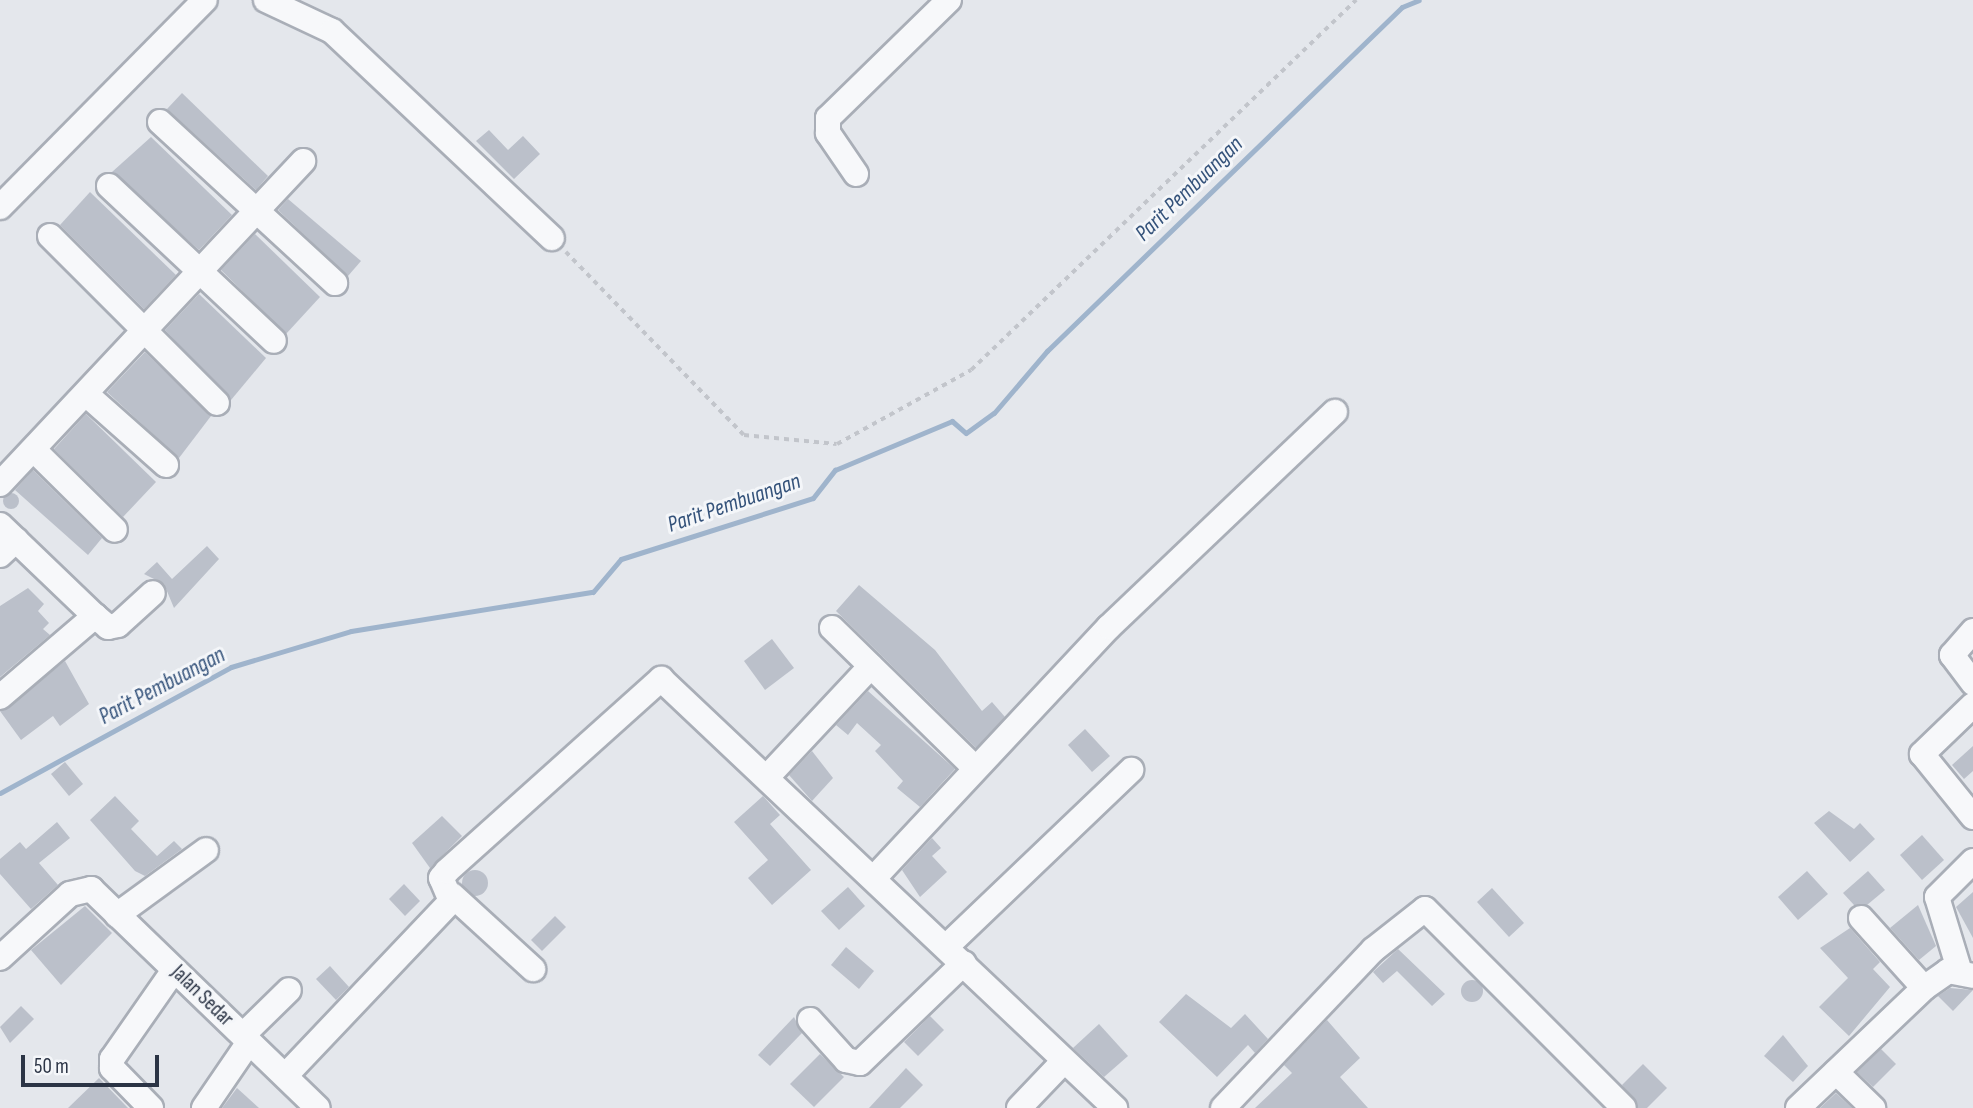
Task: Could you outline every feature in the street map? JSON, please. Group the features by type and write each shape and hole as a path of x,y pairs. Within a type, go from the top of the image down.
{"street":[{"path":"266,0 332,31 552,238"},
{"path":"856,174 828,132 828,118 949,0"},
{"path":"0,207 204,1"},
{"path":"160,122 252,210 335,283"},
{"path":"0,484 35,451 252,210 303,160"},
{"path":"109,186 196,271 274,341"},
{"path":"50,236 142,331 217,403"},
{"path":"86,394 166,465"},
{"path":"874,878 975,768 1144,594 1335,412"},
{"path":"35,451 115,530"},
{"path":"5,540 95,616 118,625 153,593"},
{"path":"0,697 95,616"},
{"path":"832,628 975,768"},
{"path":"1973,631 1952,655 1973,683"},
{"path":"769,775 871,666"},
{"path":"533,969 453,895 441,878 661,679 769,775 956,955 1061,1064 1115,1108"},
{"path":"1973,705 1922,754 1973,817"},
{"path":"810,1020 846,1060 860,1063 956,955 1131,770"},
{"path":"117,915 206,850"},
{"path":"1798,1108 1924,988 1966,973 1937,897 1973,861"},
{"name":"Jalan Sedar","path":"0,958 84,887 117,915 318,1108"},
{"path":"286,1076 453,895"},
{"path":"1223,1108 1373,950 1425,909 1624,1108"},
{"path":"1861,918 1924,988"},
{"path":"151,1108 112,1068 112,1059 174,970"},
{"path":"204,1108 246,1039 289,990"},
{"path":"1019,1108 1061,1064"},
{"path":"1836,1072 1873,1108"}],"path":[{"path":"552,238 744,435 836,444 971,370 1356,0"}],"building":[{"path":"182,93 268,176 256,190 167,109"},
{"path":"489,130 508,150 523,136 540,154 514,179 476,141"},
{"path":"151,137 232,215 199,250 112,172"},
{"path":"90,192 176,275 144,309 60,225"},
{"path":"288,199 361,261 348,276 278,210"},
{"path":"255,234 320,297 286,334 221,270"},
{"path":"199,294 266,358 231,400 165,330"},
{"path":"145,352 211,416 179,458 107,392"},
{"path":"86,414 156,482 123,517 54,449"},
{"path":"33,470 102,538 88,555 15,490"},
{"path":"11,493 17,495 17,507 11,509 5,507 3,501 5,495"},
{"path":"207,546 219,559 174,608 164,584 144,574 157,562 172,579"},
{"path":"859,585 935,650 982,711 992,702 1005,717 976,748 836,611"},
{"path":"28,588 44,604 38,611 49,623 43,629 50,635 0,677 0,606"},
{"path":"772,639 794,668 765,690 744,661"},
{"path":"65,661 89,704 60,726 53,716 21,740 0,711"},
{"path":"868,691 955,769 920,807 897,788 903,781 875,751 881,745 857,723 848,735 836,725"},
{"path":"1085,729 1110,756 1092,772 1068,745"},
{"path":"1973,746 1973,771 1964,779 1952,765"},
{"path":"812,751 833,778 812,801 789,775"},
{"path":"65,762 83,784 69,796 51,774"},
{"path":"115,796 139,821 131,829 157,856 174,841 182,849 145,876 135,871 90,820"},
{"path":"763,796 780,815 770,824 811,870 772,905 748,878 768,860 734,822"},
{"path":"1829,811 1854,829 1860,823 1875,839 1850,862 1814,823"},
{"path":"442,816 462,836 430,868 412,843"},
{"path":"57,822 70,838 39,863 58,885 31,909 0,874 0,859 20,842 26,849"},
{"path":"1922,835 1944,860 1922,880 1900,855"},
{"path":"932,838 941,848 932,856 947,872 920,897 902,870"},
{"path":"475,870 484,874 488,883 484,892 475,896 466,892 462,883 466,874"},
{"path":"1807,871 1828,894 1798,920 1778,897"},
{"path":"1868,871 1885,890 1867,905 1854,905 1843,893"},
{"path":"404,884 420,901 405,916 389,899"},
{"path":"848,887 865,906 839,930 821,911"},
{"path":"1492,888 1524,923 1509,937 1477,902"},
{"path":"1973,892 1973,938 1956,907"},
{"path":"1918,905 1936,946 1919,960 1890,928"},
{"path":"85,906 112,933 61,985 31,950"},
{"path":"555,916 566,927 542,951 531,940"},
{"path":"1850,928 1880,962 1873,969 1890,987 1849,1036 1819,1007 1848,978 1820,948"},
{"path":"846,947 874,971 859,989 831,965"},
{"path":"1398,949 1445,994 1432,1006 1397,971 1383,983 1373,972"},
{"path":"330,966 349,987 336,1000 316,979"},
{"path":"1472,980 1480,983 1483,991 1480,999 1472,1002 1464,999 1461,991 1464,983"},
{"path":"1950,988 1973,990 1953,1011 1938,996"},
{"path":"1186,994 1231,1028 1245,1014 1268,1039 1255,1053 1248,1045 1217,1077 1159,1022"},
{"path":"21,1006 34,1019 10,1043 0,1027"},
{"path":"930,1016 944,1030 918,1056 904,1042"},
{"path":"794,1017 802,1033 770,1066 758,1055"},
{"path":"1327,1020 1360,1058 1340,1077 1368,1108 1255,1108 1292,1073 1284,1065"},
{"path":"1099,1024 1128,1056 1104,1077 1073,1048"},
{"path":"1783,1035 1808,1066 1793,1082 1764,1056"},
{"path":"1881,1049 1896,1064 1873,1087 1857,1072"},
{"path":"820,1054 844,1077 814,1107 790,1084"},
{"path":"1643,1064 1667,1088 1647,1108 1638,1108 1622,1085"},
{"path":"906,1068 923,1085 900,1108 869,1108"},
{"path":"99,1078 128,1108 68,1108"},
{"path":"237,1088 259,1108 222,1108"},
{"path":"1836,1093 1852,1108 1820,1108"}],"waterway":[{"name":"Parit Pembuangan","path":"0,793 231,667 351,631 593,592 621,559 813,498 835,470 952,421 966,433 994,413 1047,351 1402,7 1419,0"}]}
